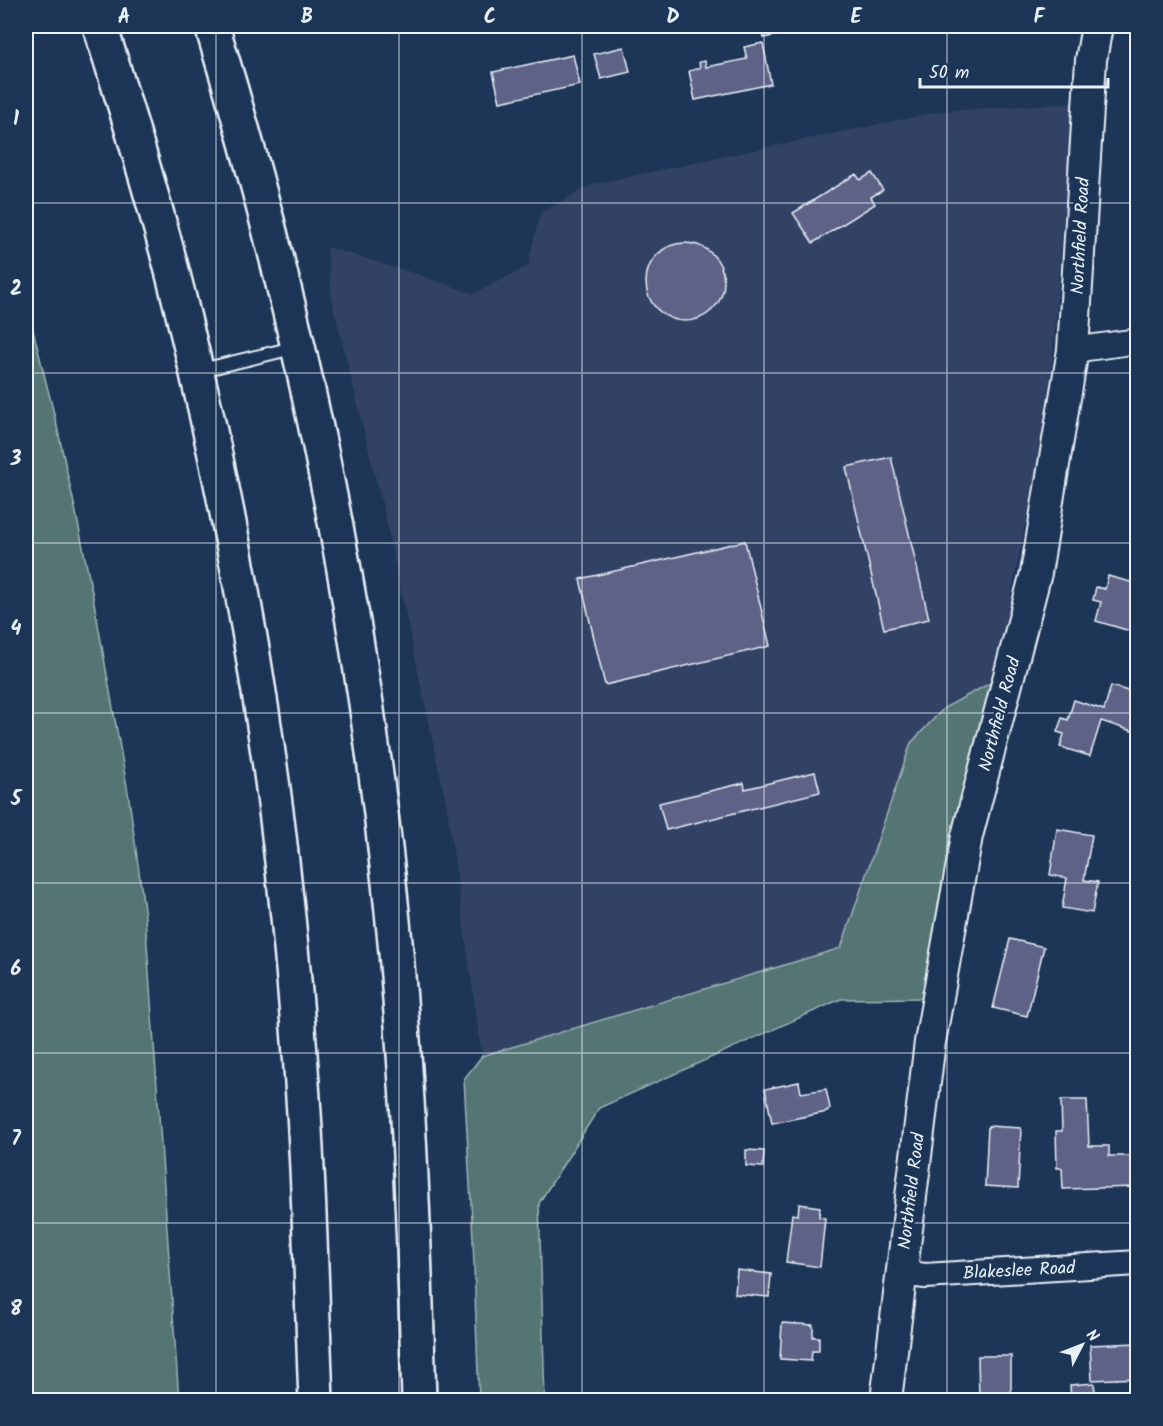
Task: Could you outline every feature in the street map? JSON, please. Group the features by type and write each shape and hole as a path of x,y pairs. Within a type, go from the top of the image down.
{"highway":[{"path":"100,26 180,300 216,457 263,722 292,958 304,1112 316,1401"},
{"path":"212,26 247,143 298,347 336,523 369,721 387,863 408,1094 419,1401"}],"street":[{"name":"Northfield Road","path":"885,1401 930,1042 967,836 1036,573 1073,350 1091,60 1097,26"},
{"path":"1073,350 1137,341"},
{"name":"Blakeslee Road","path":"901,1273 925,1276 1137,1263"}],"lane":[{"path":"196,371 298,347"}],"shaded area":[{"path":"1072,103 1049,406 994,681 944,708 911,743 841,948 482,1056 447,808 384,512 332,301 327,247 420,275 473,294 528,266 540,213 593,184 942,111"}],"green space":[{"path":"26,302 76,513 129,798 145,916 179,1400 26,1400"},
{"path":"994,681 928,998 841,999 599,1108 539,1203 545,1400 479,1400 464,1079 482,1056 841,948 911,743 944,708"}],"building":[{"path":"761,26 796,26 797,30 764,38"},
{"path":"763,43 771,84 695,100 689,71 700,68 699,62 705,61 706,67 747,59 744,47"},
{"path":"624,47 630,72 601,79 594,54"},
{"path":"573,55 580,85 500,102 493,72"},
{"path":"872,173 883,190 871,197 875,204 813,243 793,213 856,174 860,180"},
{"path":"685,243 700,246 713,254 721,267 724,282 721,297 713,310 700,318 685,321 670,318 657,310 649,297 646,282 649,267 657,254 670,246"},
{"path":"891,457 929,619 884,629 846,467"},
{"path":"745,541 770,646 605,685 580,579"},
{"path":"1108,576 1138,584 1138,613 1135,612 1130,631 1096,621 1101,602 1093,600 1096,587 1105,589"},
{"path":"1111,686 1138,694 1138,733 1101,721 1090,756 1060,747 1064,734 1057,732 1062,718 1068,720 1074,700 1104,710"},
{"path":"815,772 820,792 666,830 659,803 744,783 745,789"},
{"path":"1057,829 1092,835 1084,880 1098,882 1092,913 1062,908 1067,878 1050,875"},
{"path":"1010,939 1044,947 1027,1016 993,1008"},
{"path":"799,1082 801,1093 826,1089 830,1108 827,1112 772,1123 765,1089"},
{"path":"1061,1100 1087,1100 1089,1146 1109,1146 1109,1156 1138,1156 1138,1187 1063,1189 1062,1168 1057,1168 1056,1131 1062,1131"},
{"path":"988,1126 1021,1128 1018,1188 985,1186"},
{"path":"746,1150 764,1151 763,1167 746,1166"},
{"path":"799,1204 820,1207 819,1217 825,1218 820,1267 786,1262 792,1214 798,1215"},
{"path":"737,1270 771,1274 769,1297 735,1294"},
{"path":"782,1323 813,1325 813,1337 819,1337 819,1351 812,1351 811,1361 780,1359"},
{"path":"1138,1343 1138,1378 1092,1380 1090,1345"},
{"path":"978,1356 1011,1356 1011,1394 1023,1394 1023,1400 979,1400"},
{"path":"1094,1383 1096,1400 1071,1400 1070,1385"}]}
